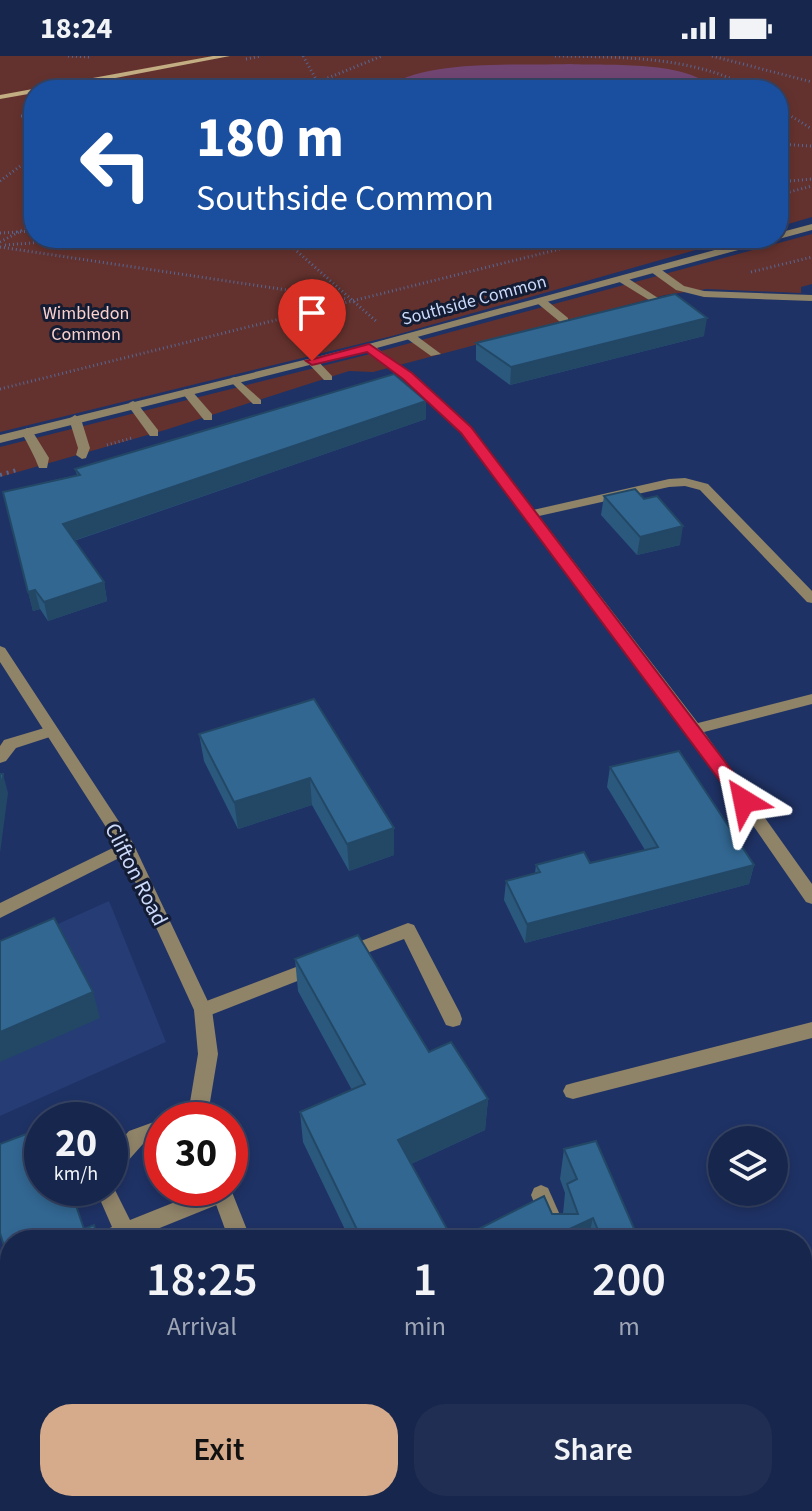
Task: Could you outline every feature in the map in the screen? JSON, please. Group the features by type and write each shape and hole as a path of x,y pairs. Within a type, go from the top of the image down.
{"main road":[{"path":"92,80 226,56"},
{"path":"0,97 24,92"}],"street":[{"path":"788,233 812,227"},
{"name":"Southside Common","path":"0,439 369,347 734,248"},
{"path":"655,270 680,288 704,294 812,298"},
{"path":"622,279 653,298"},
{"path":"541,301 564,320"},
{"path":"410,336 435,354"},
{"path":"369,347 407,376 466,430 694,729 812,897"},
{"path":"312,361 328,378"},
{"path":"235,380 257,402"},
{"path":"187,392 208,417"},
{"path":"133,405 154,433"},
{"path":"75,419 87,451"},
{"path":"27,432 43,458 43,465"},
{"path":"531,514 669,483 685,482 704,487 812,599"},
{"name":"Clifton Road","path":"0,651 127,847 203,1010 208,1054 198,1102"},
{"path":"694,729 812,699"},
{"path":"0,757 10,744 51,731"},
{"path":"0,911 127,847"},
{"path":"203,1010 408,930 453,1019"},
{"path":"573,1091 812,1030"},
{"path":"128,1146 136,1137 144,1134"},
{"path":"541,1195 556,1230"},
{"path":"109,1206 114,1230"},
{"path":"129,1230 186,1206"},
{"path":"227,1206 236,1230"}],"path":[{"path":"68,56 102,57"},
{"path":"303,56 316,80"},
{"path":"322,80 382,56"},
{"path":"555,56 668,59 713,68 736,80"},
{"path":"712,56 812,82"},
{"path":"788,114 812,129"},
{"path":"788,145 812,146"},
{"path":"0,181 24,163"},
{"path":"788,181 812,179"},
{"path":"788,192 812,186"},
{"path":"0,245 24,229"},
{"path":"0,233 24,232"},
{"path":"0,245 24,243"},
{"path":"0,245 352,300"},
{"path":"293,248 396,339"},
{"path":"0,389 563,248"}],"shaded area":[{"path":"500,65 648,66 703,80 401,80 446,68"},
{"path":"109,901 166,1042 31,1102 24,1102 24,1105 0,1116 0,950"}],"green space":[{"name":"Wimbledon Common","path":"0,56 812,56 812,217 788,224 788,80 24,80 24,248 703,248 392,336 0,432"},
{"path":"812,234 812,284 801,287 801,293 707,289 665,295 373,372 349,371 165,430 0,477 0,447 370,354 760,248 788,248 788,241"}],"building":[{"path":"675,294 707,318 511,367 476,343"},
{"path":"394,374 426,401 63,524 104,582 44,602 35,590 28,592 3,492 80,475 75,469"},
{"path":"635,489 644,499 657,496 683,526 640,537 604,496"},
{"path":"314,699 394,828 347,844 310,778 234,802 199,734"},
{"path":"679,751 754,865 527,924 506,881 540,872 536,865 584,852 590,863 658,847 610,767"},
{"path":"54,918 93,992 0,1032 0,941"},
{"path":"358,935 429,1052 451,1042 488,1099 398,1140 448,1230 357,1230 300,1112 365,1084 295,959"},
{"path":"24,1135 24,1206 76,1206 84,1229 94,1225 95,1230 0,1230 0,1144"},
{"path":"596,1141 635,1230 598,1230 593,1218 567,1230 477,1230 544,1196 552,1214 578,1214 567,1184 577,1179 564,1149"}],"route":[{"path":"312,361 369,347 407,376 466,430 694,729 744,801"}]}
